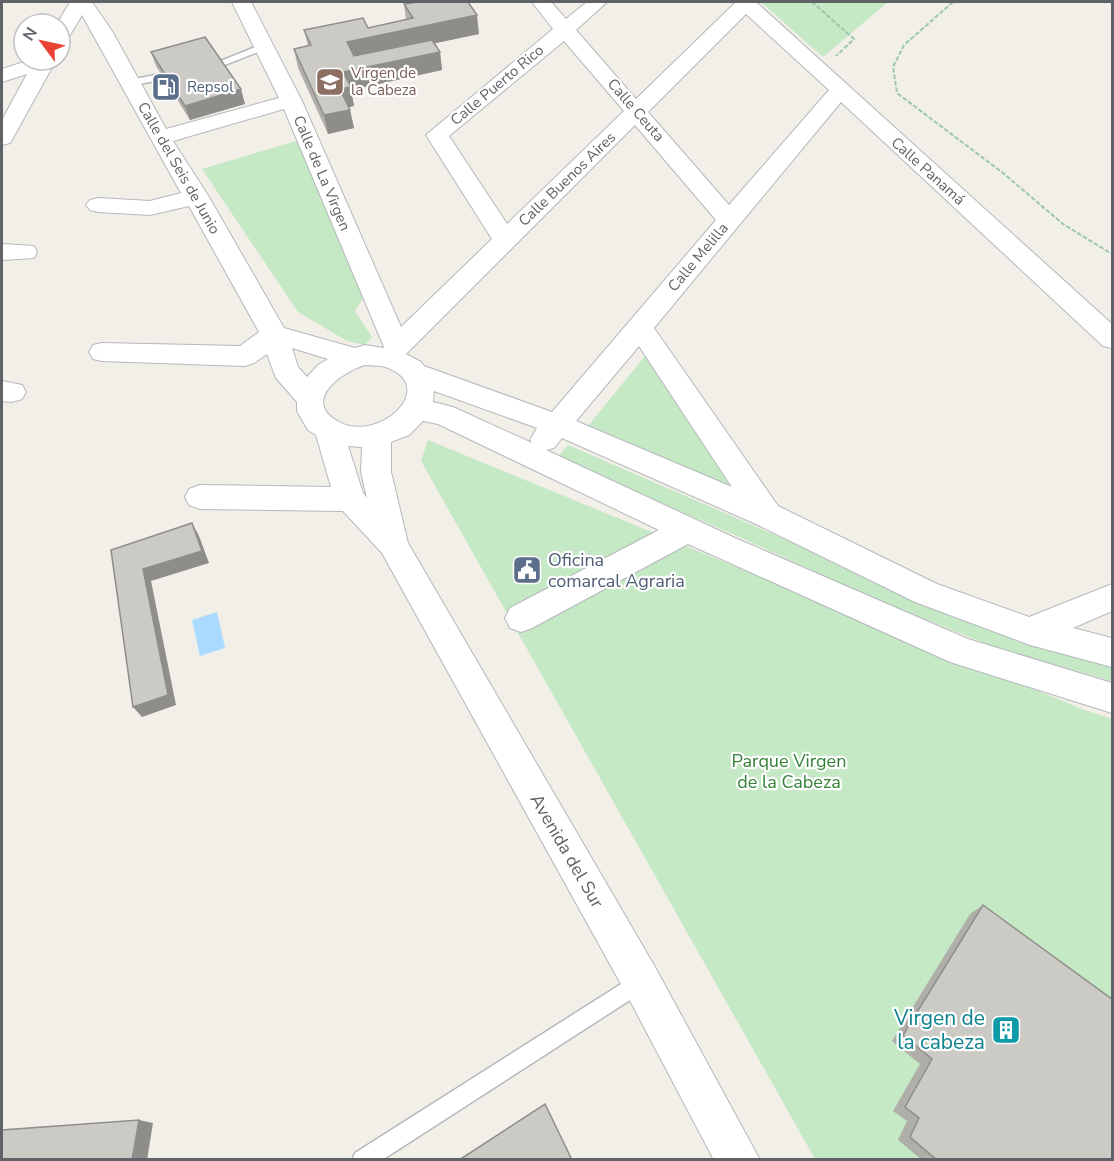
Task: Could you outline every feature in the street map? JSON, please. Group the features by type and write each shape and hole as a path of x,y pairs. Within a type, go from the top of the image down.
{"street":[{"path":"72,17 82,2"},
{"name":"Calle del Seis de Junio","path":"82,2 102,31 129,83 197,197 274,334 286,371 310,399"},
{"name":"Calle de La Virgen","path":"245,2 291,101 394,352"},
{"name":"Calle Ceuta","path":"541,2 729,220"},
{"name":"Calle Puerto Rico","path":"505,240 436,135 598,2"},
{"name":"Calle Panamá","path":"745,2 1113,339"},
{"name":"Calle Buenos Aires","path":"394,352 745,2"},
{"path":"2,138 40,72"},
{"name":"Calle Melilla","path":"532,455 840,90"},
{"path":"162,137 228,111 291,101"},
{"path":"98,205 150,208 197,197"},
{"path":"639,326 767,515"},
{"path":"102,352 245,356 274,334 352,357"},
{"path":"417,374 422,385 422,398 417,410 407,421 377,436 351,436 328,429 318,421 311,410 310,399 314,385 336,364 352,357 394,352 417,374 556,424 767,515 926,593 1029,631 1113,652"},
{"path":"417,410 443,414 687,530 962,652 1113,698"},
{"name":"Avenida del Sur","path":"328,429 350,499 393,544 640,981 738,1160"},
{"name":"Avenida del Sur","path":"377,436 376,472 393,544"},
{"path":"200,497 350,499"},
{"path":"521,618 687,530"},
{"path":"1029,631 1113,597"}],"lane":[{"path":"129,83 208,73 265,46"},
{"path":"362,1160 640,981"}],"path":[{"path":"812,2 854,39 820,72"},
{"path":"953,2 904,45 893,67 897,93 938,126 1003,172 1063,224 1113,254"}],"green space":[{"path":"761,2 888,2 823,57"},
{"path":"306,138 365,295 355,311 372,337 365,345 347,341 298,312 202,169"},
{"path":"645,356 734,492 588,426"},
{"name":"Parque Virgen de la Cabeza","path":"428,440 1082,709 1112,719 1112,1159 815,1159 421,461"},
{"path":"568,445 978,623 1112,666 1112,681 994,647 873,598 557,458"}],"water":[{"path":"217,612 225,648 200,656 192,620"}],"building":[{"path":"468,2 477,15 347,42 354,56 432,40 440,52 343,72 351,87 340,89 350,110 324,115 294,49 311,45 304,30 363,18 368,28 413,18 404,4"},
{"path":"205,37 241,89 185,106 151,52"},
{"path":"192,523 202,551 143,569 168,695 133,707 111,550"},
{"name":"Virgen de la cabeza","path":"983,905 1113,1000 1113,1160 937,1160 910,1137 919,1118 905,1107 932,1059 903,1035"},
{"path":"545,1104 572,1160 459,1160"},
{"path":"139,1120 132,1160 2,1160 2,1130"}],"place":[{"name":"Virgen de la Cabeza","path":"330,82"},
{"name":"Repsol","path":"166,87"},
{"name":"Oficina comarcal Agraria","path":"527,570"},
{"name":"Virgen de la cabeza","path":"1006,1030"}]}
